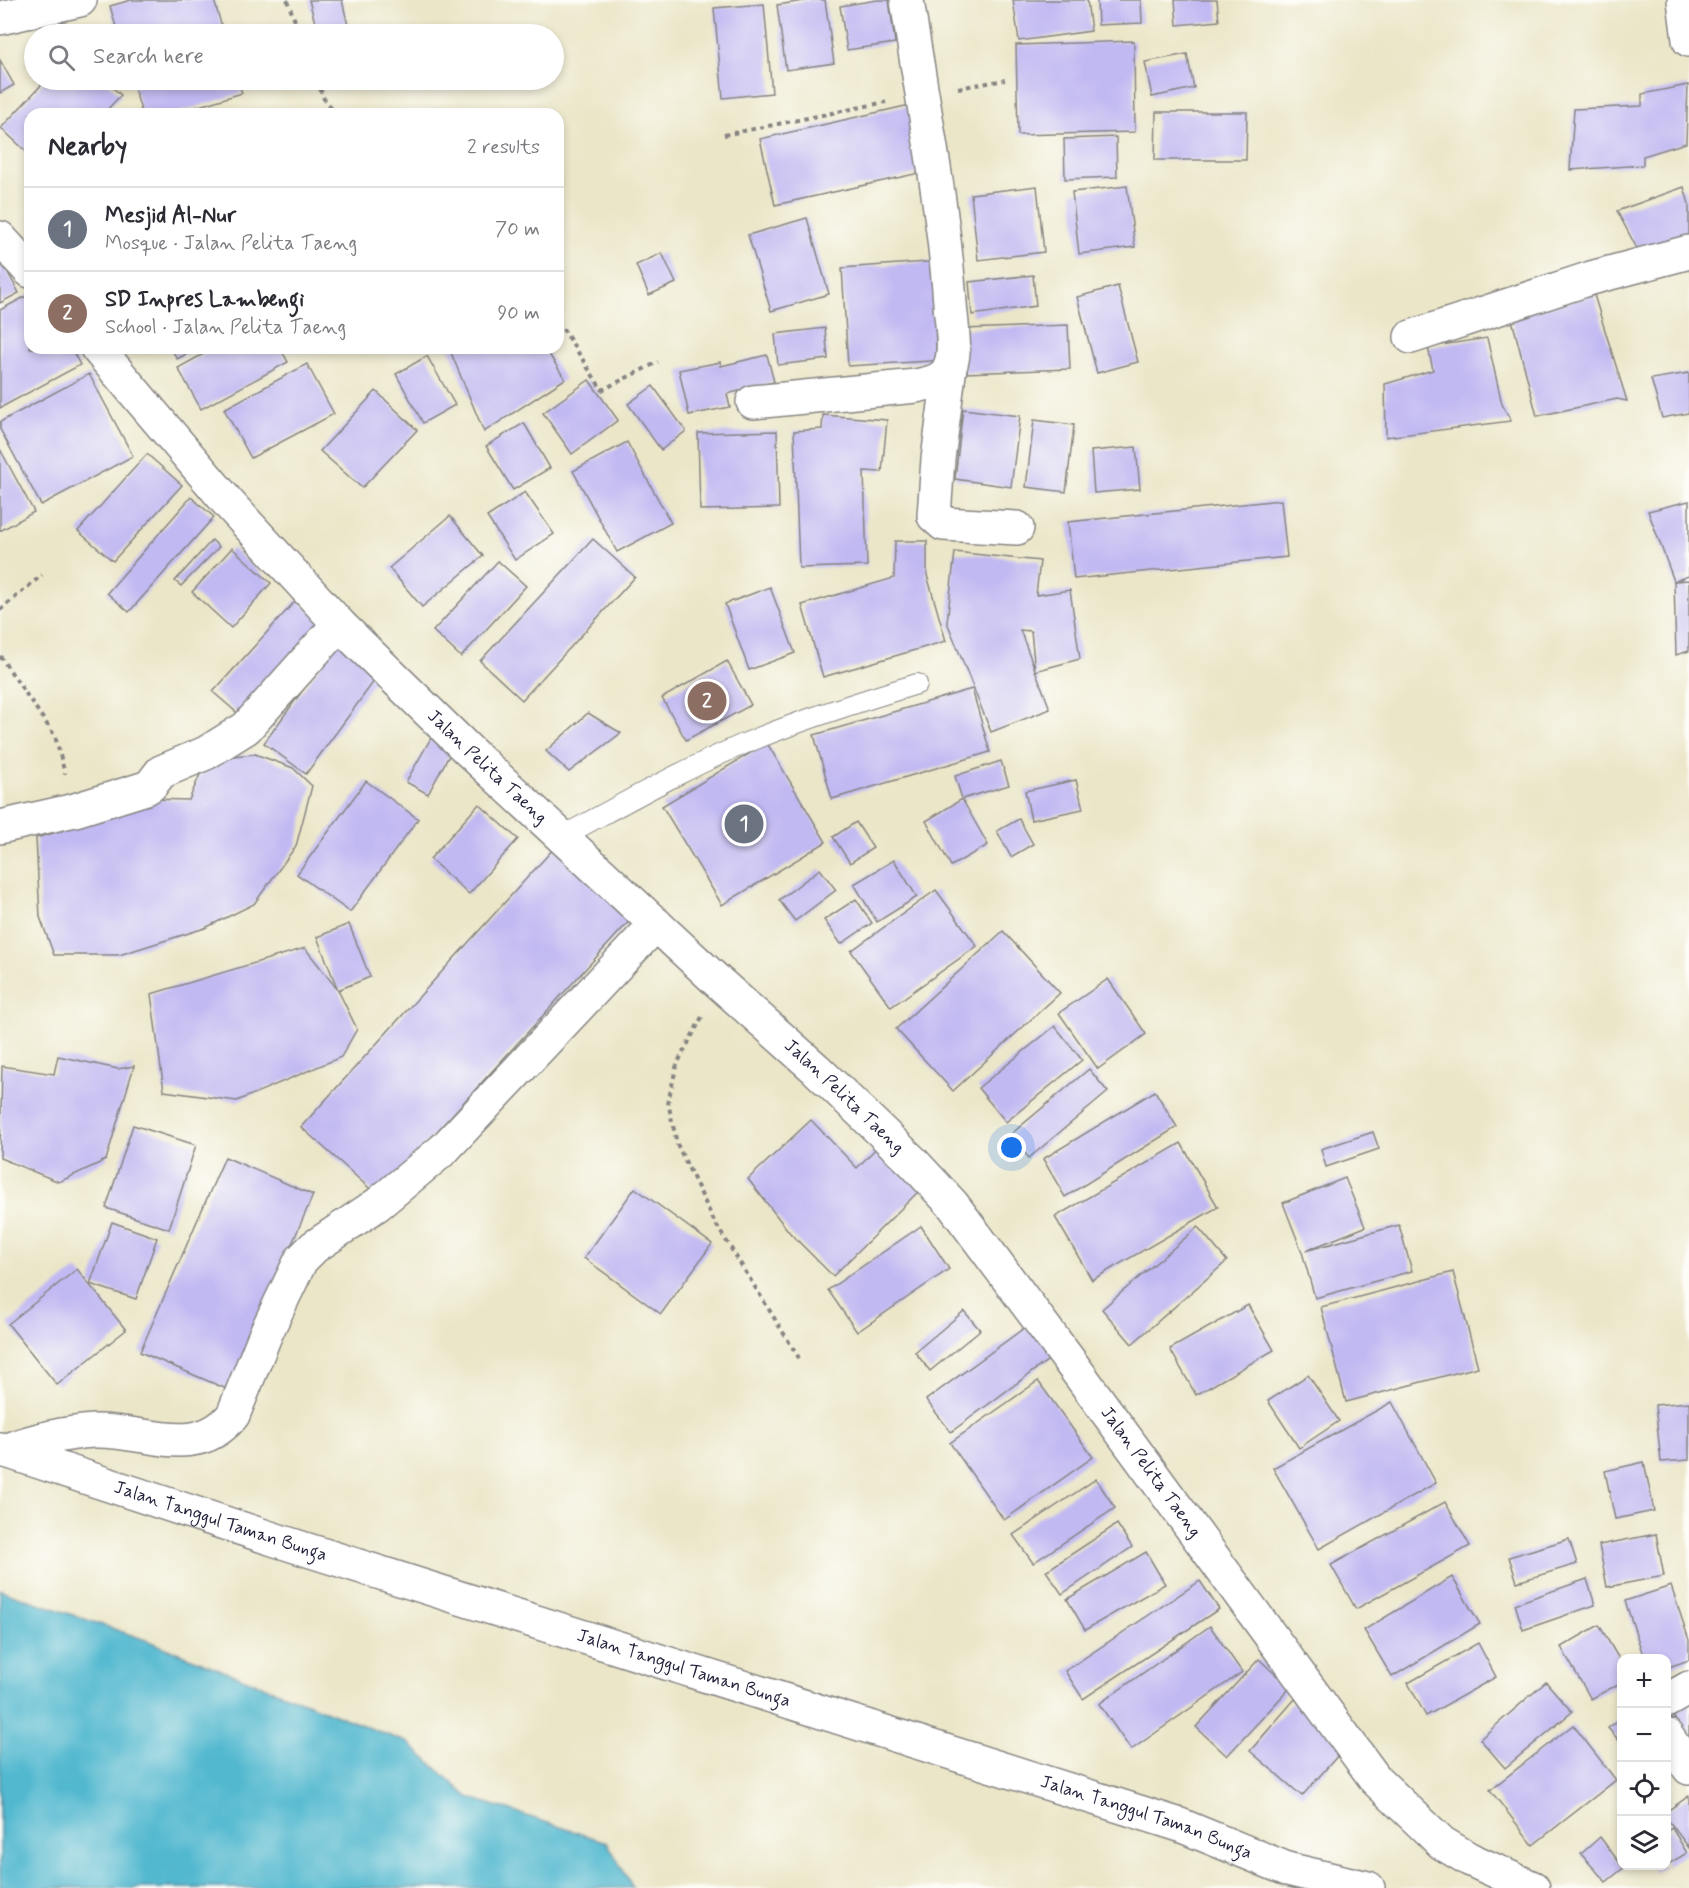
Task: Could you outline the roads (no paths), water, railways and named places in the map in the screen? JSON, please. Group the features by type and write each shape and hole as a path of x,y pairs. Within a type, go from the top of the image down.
{"street":[{"path":"0,18 80,0"},
{"path":"907,0 920,95 946,241 952,343 938,459 934,516 943,524 1017,528"},
{"path":"1684,0 1689,40"},
{"path":"0,238 24,264"},
{"path":"1411,337 1591,278 1689,252"},
{"name":"Jalan Pelita Taeng","path":"102,354 230,505 339,624 468,750 716,980 854,1104 953,1205 1376,1780 1442,1843 1519,1886"},
{"path":"753,402 916,386 933,382 945,375 950,366"},
{"path":"0,827 75,810 146,788 152,785 161,772 206,753 246,728 339,624"},
{"path":"2,1450 40,1439 96,1431 124,1431 191,1441 211,1436 225,1425 233,1415 266,1334 301,1260 314,1246 378,1204 444,1149 656,924"},
{"name":"Jalan Tanggul Taman Bunga","path":"2,1450 273,1539 1180,1825 1287,1869 1368,1888"},
{"path":"1671,1698 1689,1688"},
{"path":"1671,1742 1689,1768"}],"lane":[{"path":"563,836 669,779 738,746 813,716 917,684"}],"water":[{"path":"0,1590 143,1639 408,1743 468,1797 607,1842 633,1888 0,1888"}],"place":[{"name":"SD Inpres Lambengi","path":"707,701"},
{"name":"Mesjid Al-Nur","path":"744,824"}]}
